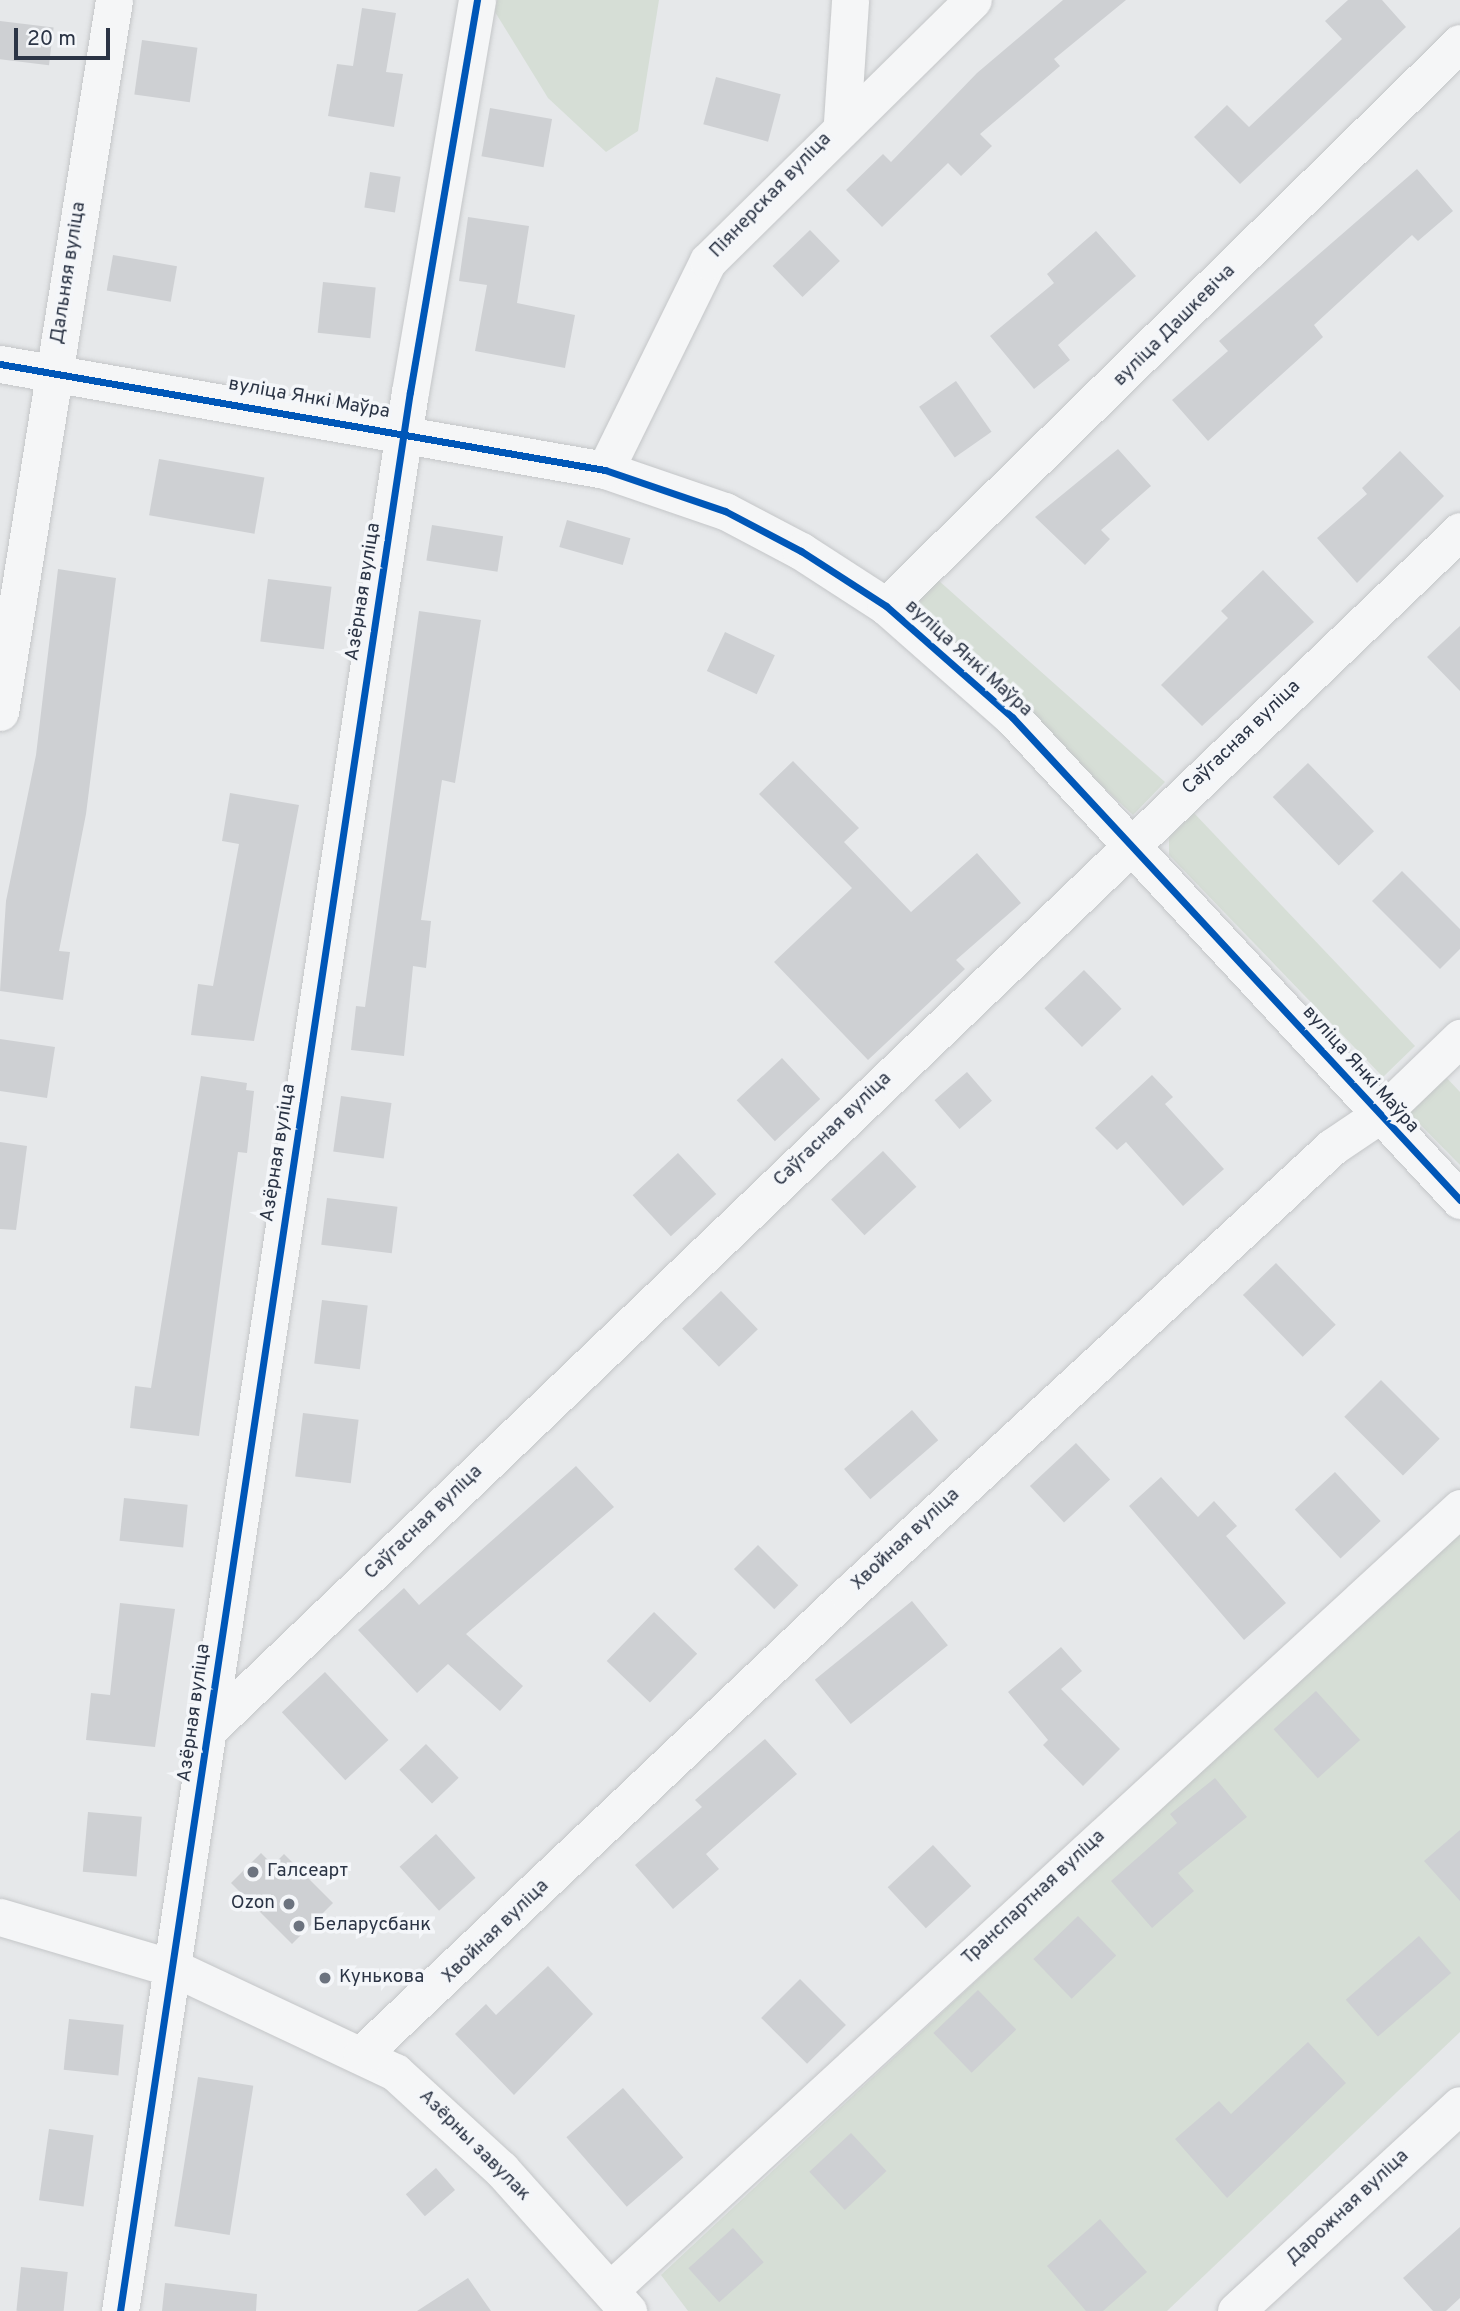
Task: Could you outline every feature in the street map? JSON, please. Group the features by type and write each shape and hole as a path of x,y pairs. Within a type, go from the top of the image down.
{"street":[{"name":"Дальняя вуліца","path":"0,712 114,0"},
{"name":"Азёрная вуліца","path":"120,2311 176,1969 207,1731 404,431 477,0"},
{"path":"842,122 850,0"},
{"name":"Піянерская вуліца","path":"605,470 708,261 842,122 973,0"},
{"name":"вуліца Дашкевіча","path":"886,606 1460,43"},
{"name":"вуліца Янкі Маўра","path":"0,364 404,431 605,470 725,511 886,606 1012,717 1132,843 1460,1200"},
{"name":"Саўгасная вуліца","path":"207,1731 1460,531"},
{"name":"Хвойная вуліца","path":"362,2054 1302,1175 1381,1114 1460,1038"},
{"name":"Транспартная вуліца","path":"619,2300 1460,1508"},
{"name":"Азёрны завулак","path":"0,1917 176,1969 362,2054 440,2107 619,2300"},
{"name":"Дарожная вуліца","path":"1236,2311 1460,2105"}],"shaded area":[{"path":"497,0 659,0 638,131 606,152 548,98 495,12"},
{"path":"938,580 1165,782 1133,815 908,604"},
{"path":"1194,813 1415,1046 1383,1077 1169,855 1169,837"},
{"path":"1444,1075 1460,1092 1460,1165 1407,1111"},
{"path":"1460,1529 1460,2032 1167,2311 688,2311 661,2275"}],"building":[{"path":"1063,0 1126,0 1054,59 1060,66 980,134 992,146 961,176 948,163 882,227 846,190 883,154 891,162 977,73"},
{"path":"1348,0 1382,0 1406,27 1240,184 1194,137 1227,105 1249,127 1342,39 1325,21"},
{"path":"362,8 396,13 386,72 403,74 394,127 328,116 337,64 353,66"},
{"path":"0,21 54,28 49,65 0,59"},
{"path":"142,40 197,48 190,102 134,94"},
{"path":"716,77 781,94 768,142 703,124"},
{"path":"490,108 552,119 544,167 481,156"},
{"path":"1417,169 1453,211 1418,241 1412,235 1314,325 1323,337 1208,441 1172,400 1228,351 1219,341"},
{"path":"370,172 401,177 395,212 364,208"},
{"path":"468,217 529,226 517,303 575,315 565,368 475,351 487,285 459,281"},
{"path":"810,230 840,261 802,297 773,266"},
{"path":"1096,231 1136,276 1058,345 1070,360 1034,389 990,336 1054,283 1047,274"},
{"path":"113,255 177,266 171,302 107,290"},
{"path":"323,282 376,288 370,338 318,333"},
{"path":"956,381 992,432 955,458 919,407"},
{"path":"1118,449 1151,486 1101,530 1110,539 1085,565 1035,517"},
{"path":"1400,451 1444,496 1357,583 1317,538 1367,494 1362,488"},
{"path":"159,459 264,478 254,534 149,515"},
{"path":"567,520 630,538 623,565 559,547"},
{"path":"432,525 503,536 497,572 426,561"},
{"path":"58,569 116,578 86,814 59,951 70,952 63,1000 0,991 6,901 36,755"},
{"path":"1263,570 1314,622 1202,726 1161,685 1228,618 1221,611"},
{"path":"268,579 332,587 324,649 260,642"},
{"path":"419,611 481,620 455,783 442,780 421,920 431,921 426,968 413,966 404,1056 351,1050 356,1006 365,1007"},
{"path":"1460,626 1460,691 1427,657"},
{"path":"725,632 775,655 757,694 707,671"},
{"path":"793,761 859,828 844,842 911,912 977,853 1021,903 956,960 965,969 868,1060 774,962 852,888 759,794"},
{"path":"1308,763 1374,831 1339,865 1273,797"},
{"path":"230,793 299,805 254,1041 191,1035 198,984 213,986 239,844 222,841"},
{"path":"1402,871 1460,929 1460,949 1440,969 1372,901"},
{"path":"1084,970 1122,1009 1082,1047 1044,1008"},
{"path":"0,1039 55,1047 47,1098 0,1091"},
{"path":"782,1058 820,1099 775,1141 737,1100"},
{"path":"967,1072 992,1101 959,1129 935,1100"},
{"path":"1152,1075 1173,1097 1165,1104 1224,1169 1183,1206 1126,1142 1117,1150 1095,1128"},
{"path":"201,1076 247,1083 246,1090 254,1091 247,1153 238,1152 199,1436 130,1428 135,1386 151,1388"},
{"path":"341,1096 392,1103 384,1159 333,1151"},
{"path":"0,1142 27,1146 16,1230 0,1229"},
{"path":"883,1151 916,1187 864,1235 831,1199"},
{"path":"678,1153 716,1194 671,1236 633,1195"},
{"path":"327,1198 397,1207 392,1253 321,1245"},
{"path":"1276,1263 1336,1325 1303,1357 1243,1295"},
{"path":"721,1291 758,1329 719,1367 682,1329"},
{"path":"322,1300 368,1306 360,1369 314,1364"},
{"path":"1381,1380 1440,1439 1403,1475 1344,1417"},
{"path":"912,1410 938,1440 870,1499 844,1469"},
{"path":"303,1413 359,1420 351,1483 295,1477"},
{"path":"1076,1443 1110,1480 1064,1523 1030,1486"},
{"path":"576,1466 614,1507 466,1634 523,1686 500,1711 448,1664 417,1693 358,1630 404,1588 419,1605"},
{"path":"1335,1472 1381,1521 1340,1559 1295,1510"},
{"path":"1161,1477 1198,1517 1214,1501 1237,1526 1226,1536 1286,1603 1244,1640 1129,1506"},
{"path":"124,1498 188,1505 183,1547 120,1541"},
{"path":"758,1545 798,1585 774,1609 734,1569"},
{"path":"912,1601 948,1645 851,1724 815,1680"},
{"path":"120,1603 175,1609 155,1747 86,1740 91,1693 110,1695"},
{"path":"654,1612 697,1654 650,1703 607,1661"},
{"path":"1061,1647 1082,1671 1061,1689 1120,1749 1083,1786 1043,1745 1048,1740 1008,1692"},
{"path":"325,1672 388,1740 345,1780 282,1712"},
{"path":"1316,1691 1360,1740 1318,1778 1274,1729"},
{"path":"765,1739 797,1774 706,1854 719,1869 673,1909 635,1865 702,1807 695,1800"},
{"path":"426,1744 459,1778 432,1804 399,1770"},
{"path":"1215,1778 1247,1817 1178,1873 1194,1891 1152,1928 1111,1881 1177,1823 1170,1814"},
{"path":"88,1812 142,1817 137,1876 83,1872"},
{"path":"1460,1830 1460,1901 1424,1861"},
{"path":"436,1834 475,1878 439,1911 400,1867"},
{"path":"933,1845 971,1886 926,1928 888,1887"},
{"path":"261,1853 273,1865 284,1854 333,1903 292,1944 231,1883"},
{"path":"1078,1916 1116,1956 1072,1999 1033,1959"},
{"path":"1419,1936 1451,1973 1378,2037 1346,2000"},
{"path":"548,1966 593,2014 514,2095 455,2034 486,2004 496,2015"},
{"path":"800,1979 846,2025 807,2064 761,2018"},
{"path":"978,1990 1016,2030 972,2073 933,2033"},
{"path":"69,2019 124,2025 118,2075 64,2070"},
{"path":"1308,2042 1346,2083 1227,2198 1175,2139 1219,2101 1231,2114"},
{"path":"198,2077 253,2086 230,2235 174,2226"},
{"path":"623,2088 683,2157 627,2207 566,2137"},
{"path":"49,2129 94,2135 84,2207 39,2200"},
{"path":"851,2133 886,2171 845,2210 809,2172"},
{"path":"436,2168 455,2190 425,2216 406,2194"},
{"path":"1100,2219 1147,2272 1103,2311 1086,2311 1047,2266"},
{"path":"1460,2227 1460,2298 1446,2311 1433,2311 1403,2278"},
{"path":"733,2228 764,2262 719,2302 688,2268"},
{"path":"21,2267 68,2272 64,2311 16,2311"},
{"path":"468,2278 491,2311 417,2311"},
{"path":"165,2283 257,2294 256,2311 162,2311"}],"cycle path":[{"path":"120,2311 410,392 477,0"},
{"path":"0,364 605,470 725,511 801,551 886,606 1012,717 1460,1200"}],"place":[{"name":"Галсеарт","path":"253,1872"},
{"name":"Ozon","path":"289,1904"},
{"name":"Беларусбанк","path":"299,1926"},
{"name":"Кунькова","path":"325,1978"}]}
